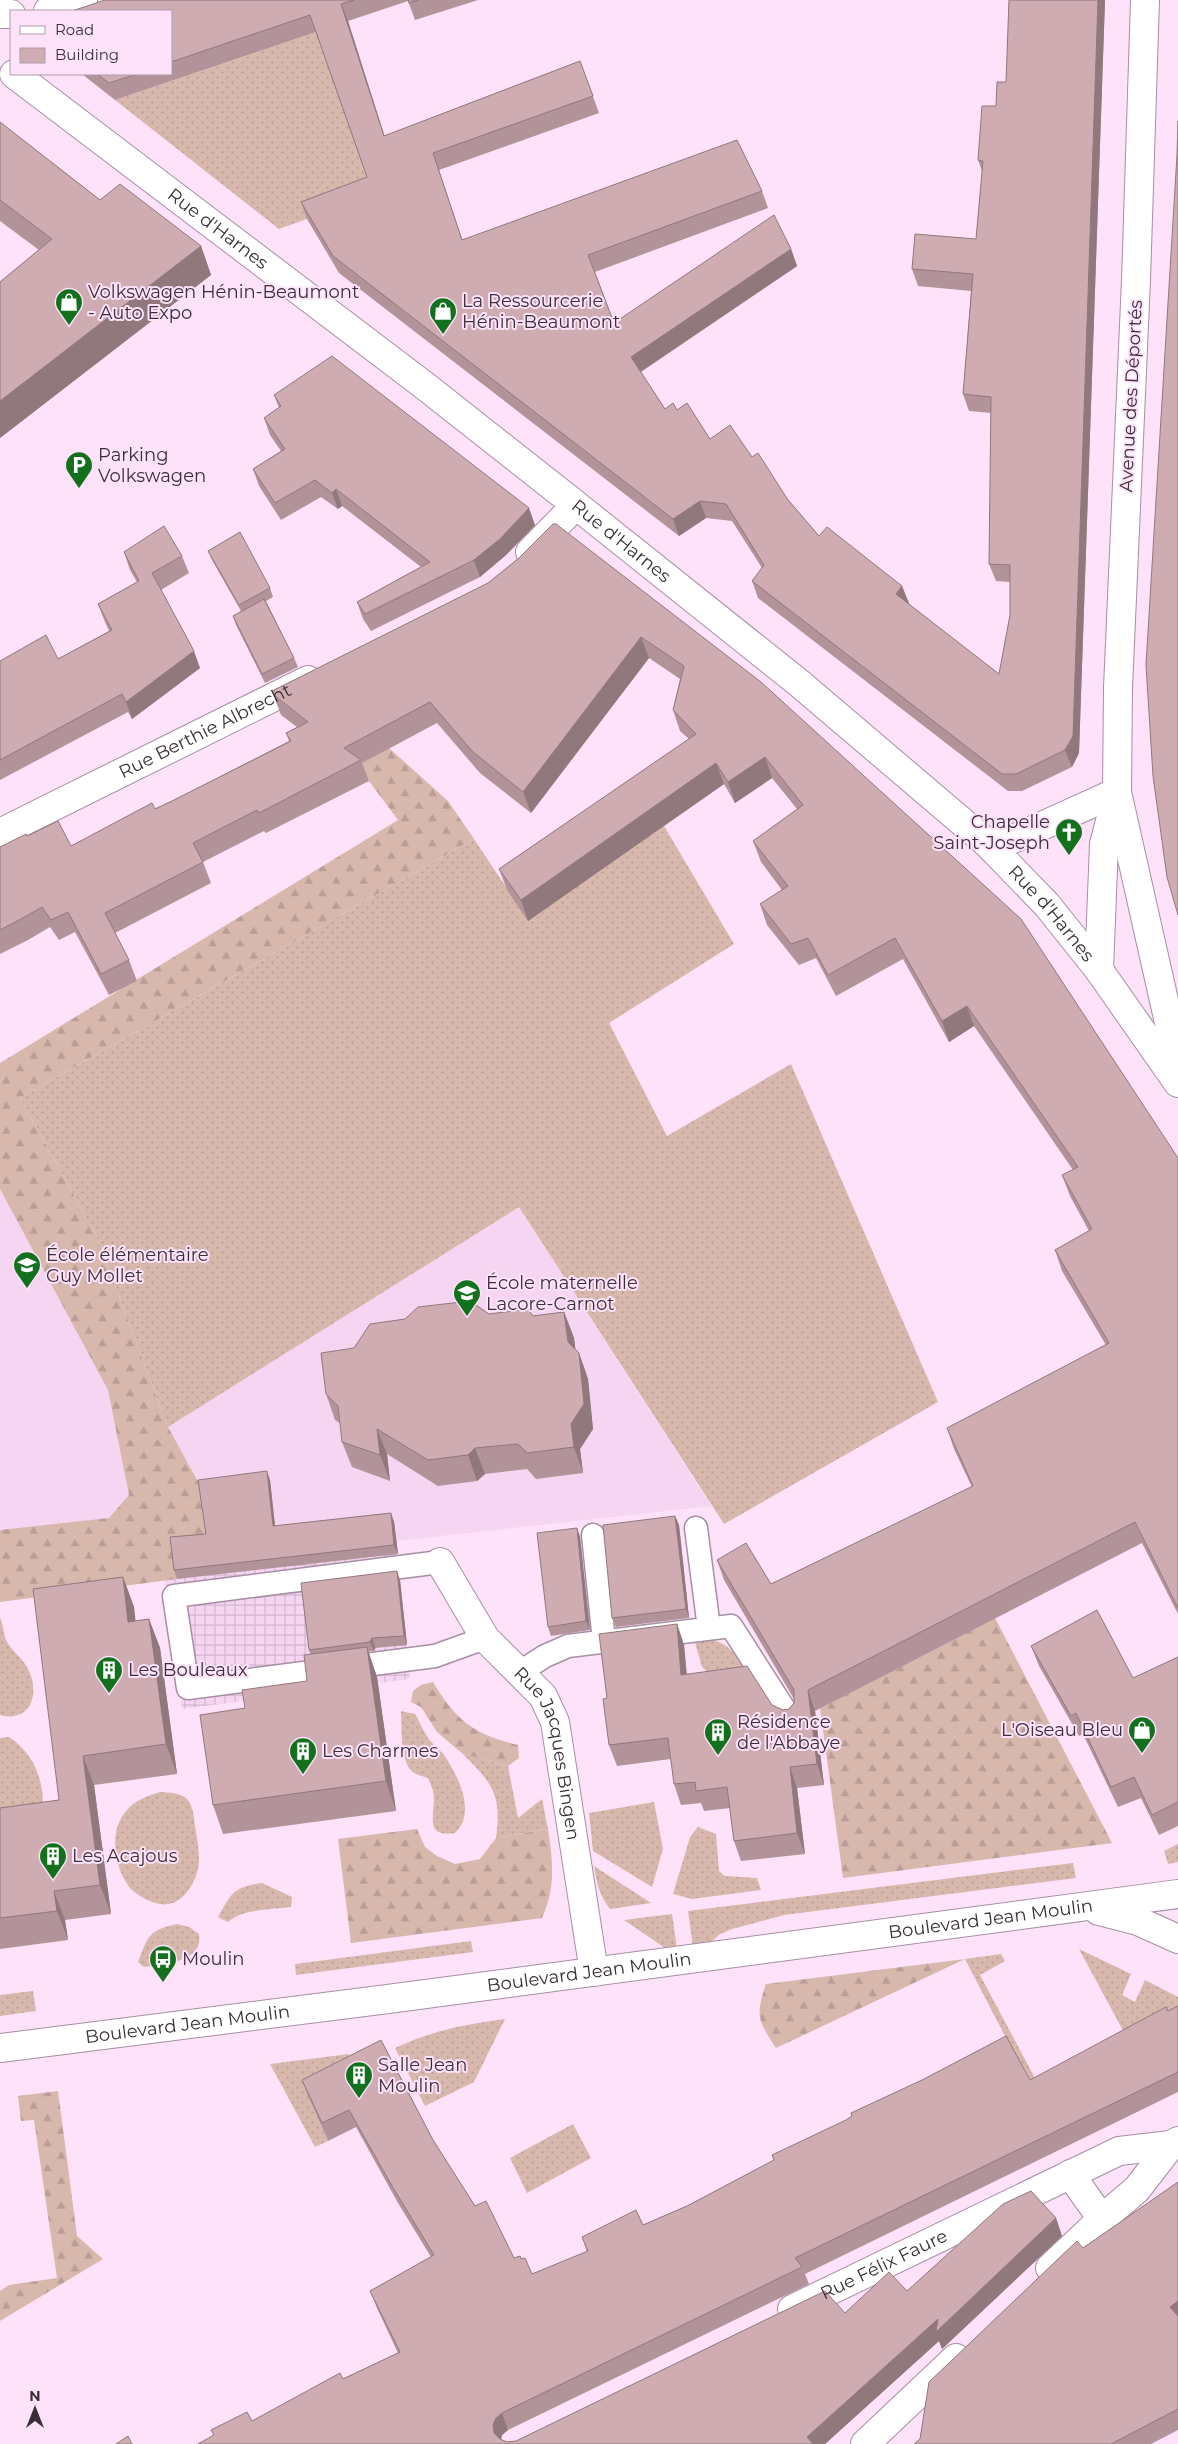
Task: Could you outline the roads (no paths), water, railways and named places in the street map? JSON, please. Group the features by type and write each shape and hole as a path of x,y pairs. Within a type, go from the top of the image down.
{"street":[{"path":"51,10 83,0"},
{"name":"Avenue des Déportés","path":"1145,0 1136,280 1118,688 1117,792 1172,1036 1174,1077"},
{"name":"Rue d'Harnes","path":"0,63 10,71"},
{"name":"Rue d'Harnes","path":"16,75 425,386 576,505 799,683 987,843 1047,904 1099,970 1174,1077"},
{"path":"510,572 576,505"},
{"name":"Rue Berthie Albrecht","path":"0,833 332,668"},
{"path":"987,843 1013,839 1117,792"},
{"name":"Avenue des Déportés","path":"1099,970 1104,844 1117,792"},
{"name":"Rue Jacques Bingen","path":"440,1562 485,1638 543,1696 555,1722 594,1972"},
{"name":"Boulevard Jean Moulin","path":"0,2048 594,1972 1178,1894"},
{"path":"1086,1907 1138,1920 1178,1939"},
{"path":"1031,2286 1137,2189 1175,2143"},
{"name":"Rue Félix Faure","path":"765,2322 1119,2151 1175,2143"},
{"path":"1070,2174 1102,2219"},
{"path":"881,2439 975,2340"}],"lane":[{"path":"696,1528 709,1628"},
{"path":"593,1535 604,1641"},
{"path":"440,1562 174,1596 188,1688 435,1656 485,1638"},
{"path":"520,1672 545,1656 568,1646 731,1626 790,1718"}],"place":[{"name":"Volkswagen Hénin-Beaumont - Auto Expo","path":"69,326"},
{"name":"La Ressourcerie Hénin-Beaumont","path":"443,335"},
{"name":"Parking Volkswagen","path":"79,489"},
{"name":"Chapelle Saint-Joseph","path":"1069,856"},
{"name":"École élémentaire Guy Mollet","path":"27,1289"},
{"name":"École maternelle Lacore-Carnot","path":"467,1317"},
{"name":"Les Bouleaux","path":"109,1694"},
{"name":"L'Oiseau Bleu","path":"1142,1754"},
{"name":"Résidence de l'Abbaye","path":"718,1756"},
{"name":"Les Charmes","path":"303,1775"},
{"name":"Les Acajous","path":"53,1880"},
{"name":"Moulin","path":"163,1983"},
{"name":"Salle Jean Moulin","path":"359,2099"}]}
